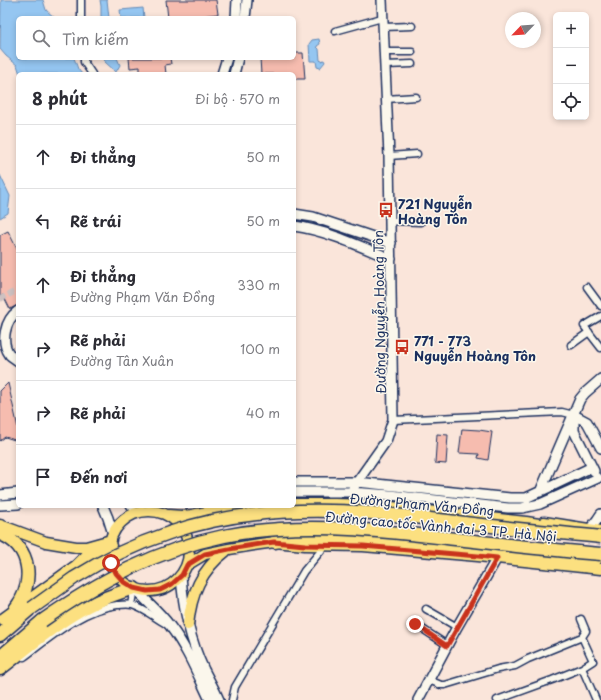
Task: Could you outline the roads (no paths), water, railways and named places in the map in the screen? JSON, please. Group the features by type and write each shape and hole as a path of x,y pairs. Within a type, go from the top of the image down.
{"highway":[{"path":"296,505 334,504 373,506 526,523 601,537"},
{"name":"Đường cao tốc Vành đai 3 TP. Hà Nội","path":"0,635 32,608 84,572 108,559 170,532 198,524 258,514 318,511 372,513 601,537"},
{"name":"Đường cao tốc Vành đai 3 TP. Hà Nội","path":"0,657 42,621 108,579 152,558 174,550 213,539 245,533 286,529 370,531 601,556"},
{"path":"0,534 13,540 19,546 25,556 28,566 22,600 2,621"},
{"path":"274,542 296,536 359,537 523,554 581,558 601,556"},
{"path":"2,621 78,566 88,555 111,540"},
{"path":"0,669 51,628 77,611 98,601 134,588"}],"main road":[{"name":"Đường Phạm Văn Đồng","path":"296,500 334,499 373,501 495,514 601,531"},
{"name":"Đường Phạm Văn Đồng","path":"167,515 183,516 234,508"},
{"name":"Đường Phạm Văn Đồng","path":"253,508 274,511 372,511 499,524 601,537"},
{"path":"134,509 156,511 167,515 176,521 183,529 188,539 187,565 182,575 172,584 160,590 147,591 134,588 124,582 116,573 111,563 109,551 111,540 118,526 134,509"},
{"path":"0,525 46,542 76,547 86,547 111,540"},
{"path":"274,542 294,533 356,534 523,551 601,556"},
{"path":"187,565 205,554 274,542 325,546 363,546 601,569"},
{"path":"188,625 192,600 204,572 229,549"}],"street":[{"path":"81,0 82,16"},
{"path":"236,16 238,0"},
{"path":"245,16 247,0"},
{"name":"Đường Nguyễn Hoàng Tôn","path":"351,492 386,441 393,420 391,221 382,0"},
{"path":"335,31 382,23 412,26"},
{"path":"385,52 412,52"},
{"path":"84,60 91,72"},
{"path":"223,72 226,60"},
{"path":"234,72 238,60"},
{"path":"385,65 412,64"},
{"path":"386,99 416,97"},
{"path":"389,156 417,154"},
{"path":"296,214 313,217 391,243"},
{"path":"391,221 421,222"},
{"path":"296,226 334,237 391,259"},
{"path":"586,287 601,306"},
{"path":"595,299 601,294"},
{"path":"16,312 9,320 2,339 10,355 16,360"},
{"path":"601,316 584,326 601,348"},
{"path":"571,345 589,332"},
{"path":"0,356 10,355"},
{"path":"540,492 580,399 601,379"},
{"path":"393,420 562,412 574,415 587,422 601,448"},
{"path":"574,415 574,431 600,481"},
{"name":"Đường Phạm Văn Đồng","path":"296,482 357,482 510,498 526,498 592,467"},
{"name":"Đường Phạm Văn Đồng","path":"296,492 351,492 508,508 522,508 540,504 600,481"},
{"path":"0,495 16,493"},
{"path":"0,505 16,504"},
{"path":"103,508 108,518 111,540"},
{"path":"590,529 601,514"},
{"path":"232,700 235,687 304,572 325,546"},
{"path":"418,700 457,627 497,558"},
{"path":"182,575 183,599 188,625 204,670 220,700"},
{"path":"131,605 134,588"},
{"path":"134,588 155,609 179,638 210,700"},
{"path":"0,676 54,634 90,612 106,607 126,604 131,605 145,610 171,627"},
{"path":"426,609 457,627"},
{"path":"429,680 445,685 515,666 528,659 582,637 586,631 581,619"},
{"path":"415,624 447,646"},
{"path":"497,700 582,668 594,661 582,637"},
{"path":"582,668 596,700"}],"water":[{"path":"1,0 43,0 46,10 53,16 16,16 16,60 75,60 80,72 19,72 17,65 0,49"},
{"path":"100,0 107,0 109,16 101,16"},
{"path":"143,8 144,16 121,16 120,10"},
{"path":"319,39 320,44 317,47 319,49 320,60 324,60 325,62 320,68 317,67 316,61 310,61 309,44 312,40"},
{"path":"104,60 118,60 120,65 116,72"},
{"path":"0,175 10,196 8,213 0,218"}],"tunnel":[{"path":"0,299 16,291"}],"place":[{"name":"721 Nguyễn Hoàng Tôn","path":"386,210"},
{"name":"771 - 773 Nguyễn Hoàng Tôn","path":"402,347"}]}
